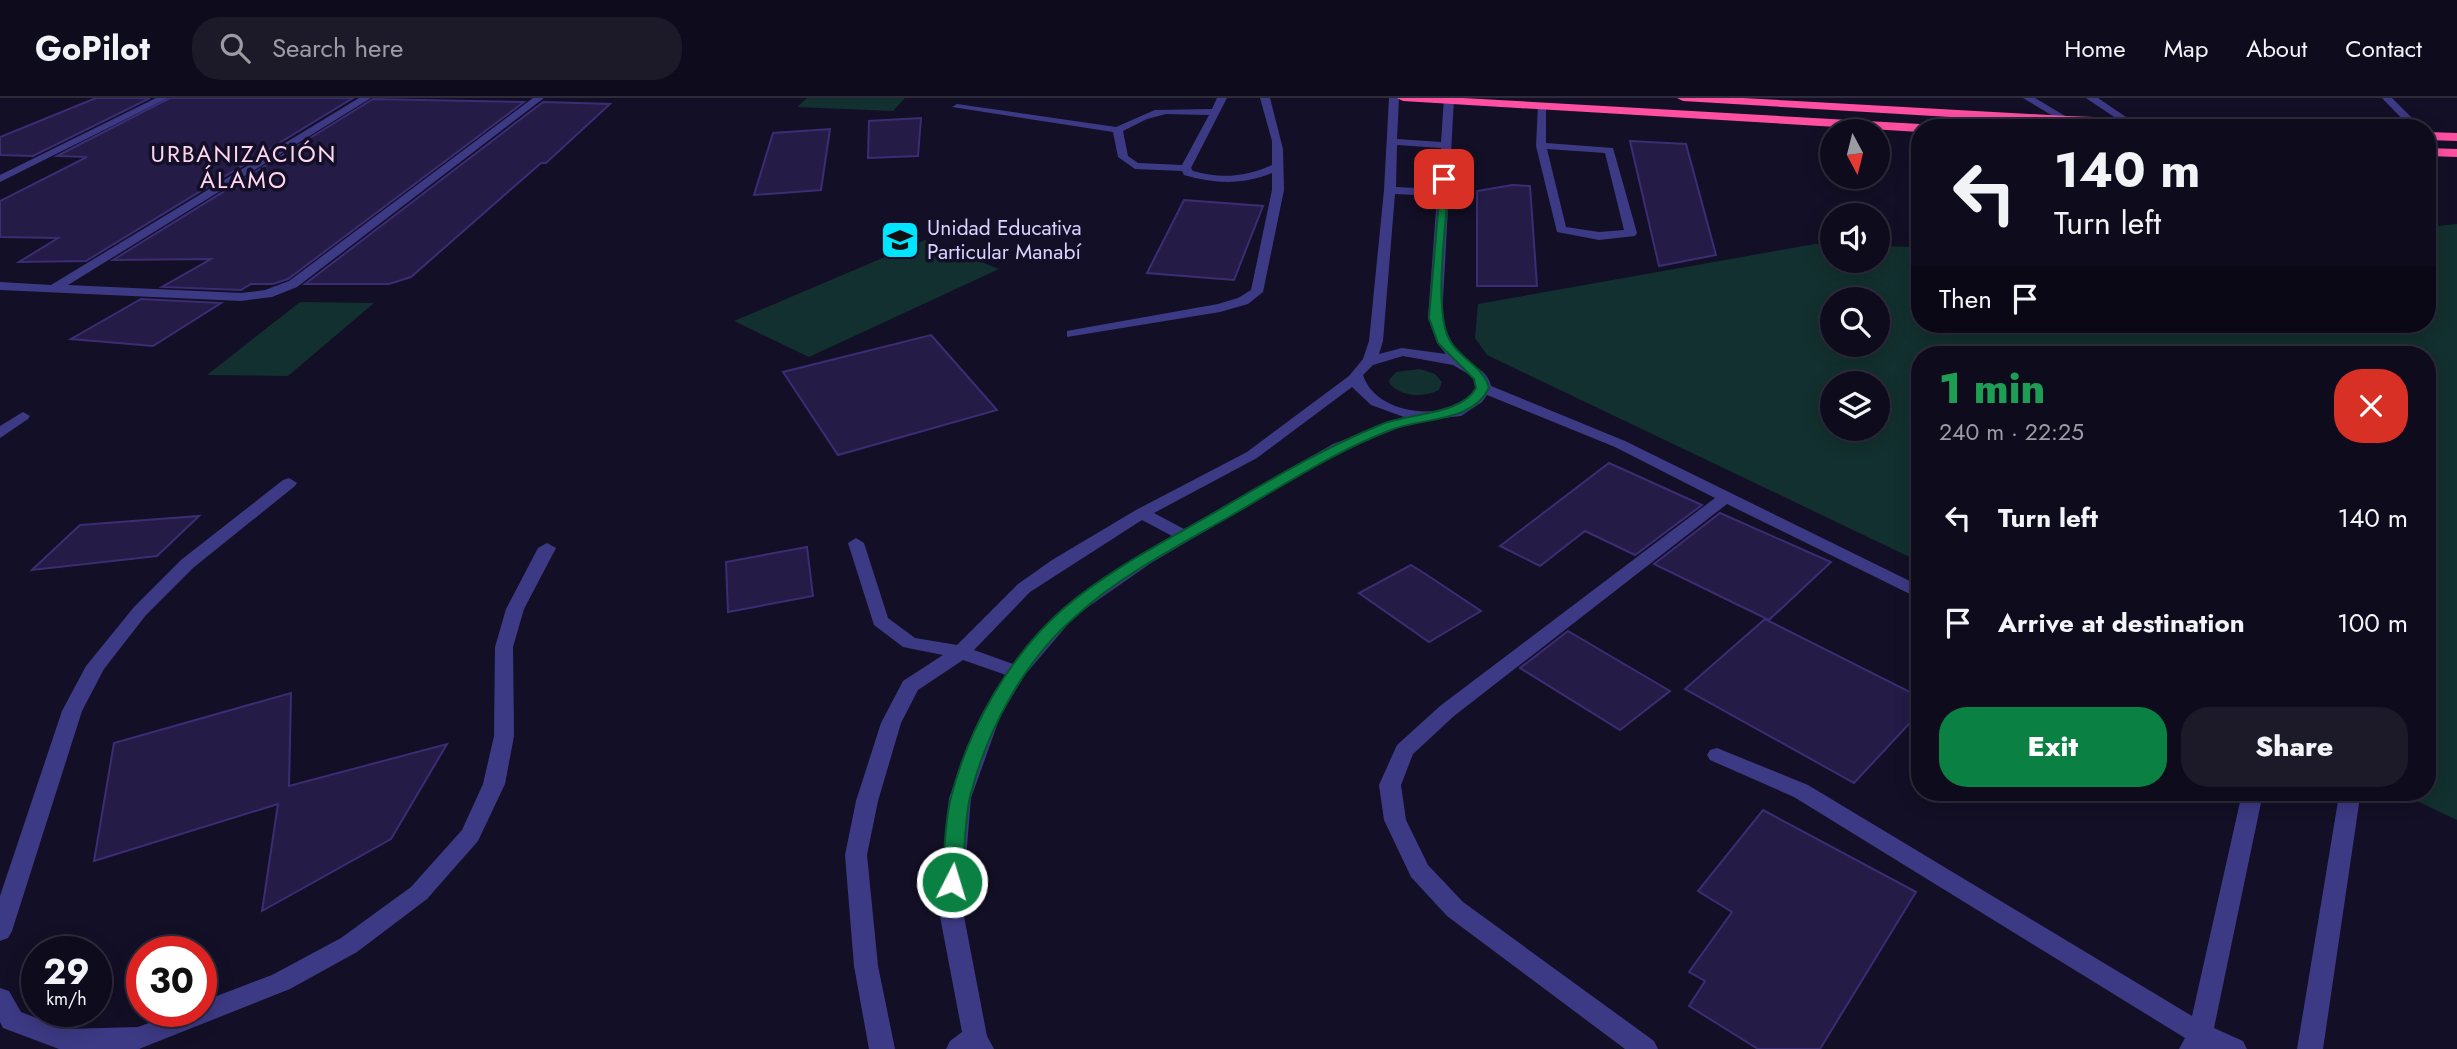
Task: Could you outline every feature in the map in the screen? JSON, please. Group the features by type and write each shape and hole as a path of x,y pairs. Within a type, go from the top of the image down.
{"highway":[{"path":"1403,98 1911,128"},
{"path":"1684,98 2050,119"},
{"path":"2436,136 2457,137"},
{"path":"2436,152 2457,153"}],"street":[{"path":"0,179 163,98"},
{"path":"53,289 366,98"},
{"path":"0,286 241,296 280,290 293,284 539,98"},
{"path":"1185,168 1222,98"},
{"path":"1072,334 1220,308 1243,301 1257,292 1278,190 1277,167 1281,150 1266,113 1265,98"},
{"path":"1370,360 1376,341 1390,190 1394,98"},
{"path":"2028,98 2065,119"},
{"path":"2091,98 2124,119"},
{"path":"2387,98 2408,119"},
{"path":"972,1045 950,906 960,798 990,717 1017,672 1069,612 1105,585 1186,537 1338,447 1389,426 1466,407 1478,399 1483,388 1480,378 1459,361 1444,343 1435,318 1449,99"},
{"path":"957,107 1066,120 1118,130 1143,114 1155,111 1216,112"},
{"path":"1541,107 1541,146 1561,230 1599,236 1631,233 1609,150 1541,146"},
{"path":"1118,130 1123,157 1135,166 1185,168"},
{"path":"1393,142 1444,145"},
{"path":"1185,168 1188,173 1199,177 1246,179 1277,167"},
{"path":"1390,190 1445,193"},
{"path":"882,1049 866,966 856,855 867,800 891,723 910,686 961,652 1024,588 1142,513 1252,455 1355,378 1360,368 1370,360 1385,355 1422,352 1459,361"},
{"path":"1355,378 1362,394 1382,408 1427,415"},
{"path":"1483,388 1620,444 1911,589"},
{"path":"0,433 23,416"},
{"path":"2,917 72,711 96,666 140,611 187,564 289,483"},
{"path":"1645,1049 1455,909 1419,871 1395,820 1390,785 1404,750 1447,711 1726,497"},
{"path":"1142,513 1186,537"},
{"path":"856,543 880,621 910,643 961,652 1017,672"},
{"path":"0,999 12,1020 65,1040 129,1043 281,982 349,945 419,893 470,835 494,784 504,736 504,647 515,609 547,548"},
{"path":"1717,755 1801,791 2196,1041 2234,1049"},
{"path":"2196,1041 2251,801"},
{"path":"2310,1049 2343,801"}],"green space":[{"path":"807,98 905,98 893,111 797,107"},
{"path":"2457,224 2457,820 2417,801 2436,801 2436,346 1911,346 1911,558 1487,355 1475,338 1478,304 1820,244 1820,273 1890,273 1890,246 1911,247 1911,333 2436,333 2436,226"},
{"path":"925,240 999,269 809,357 734,321"},
{"path":"300,302 374,303 288,376 207,375"},
{"path":"1420,369 1435,374 1442,382 1439,390 1413,395 1400,392 1390,384 1389,380 1396,372"}],"building":[{"path":"96,98 150,98 33,156 0,155 0,137"},
{"path":"170,98 353,98 86,261 19,262 58,238 0,237 0,201 87,157 57,156"},
{"path":"373,99 524,102 288,279 273,284 251,284 241,290 162,287 211,259 113,260"},
{"path":"543,102 610,104 546,163 541,163 411,277 389,284 305,284"},
{"path":"921,118 918,156 868,158 869,121"},
{"path":"830,129 821,190 754,195 773,133"},
{"path":"1630,141 1686,144 1716,255 1659,266"},
{"path":"1512,185 1530,186 1537,286 1477,286 1477,191"},
{"path":"1184,200 1263,206 1234,280 1147,273"},
{"path":"141,299 221,303 153,346 71,339"},
{"path":"931,335 997,410 838,455 783,372"},
{"path":"1609,463 1702,505 1635,555 1585,531 1540,566 1500,546"},
{"path":"1720,513 1831,562 1769,620 1654,564"},
{"path":"199,516 157,556 32,570 80,525"},
{"path":"807,547 813,596 728,612 726,562"},
{"path":"1411,565 1481,611 1429,642 1359,593"},
{"path":"1765,619 1911,692 1911,722 1854,783 1685,689"},
{"path":"1568,631 1670,691 1620,730 1520,668"},
{"path":"291,693 289,786 447,744 391,839 262,911 278,804 94,861 114,743"},
{"path":"1763,810 1916,892 1820,1049 1758,1049 1689,1006 1705,981 1689,972 1732,912 1698,891"}],"place":[{"name":"Unidad Educativa Particular Manabí","path":"900,240"}],"district":[{"name":"URBANIZACIÓN ÁLAMO","path":"244,167"}],"route":[{"path":"952,882 960,798 990,717 1017,672 1069,612 1144,559 1338,447 1389,426 1466,407 1478,399 1483,388 1480,378 1459,361 1444,343 1435,318 1444,179"}]}
